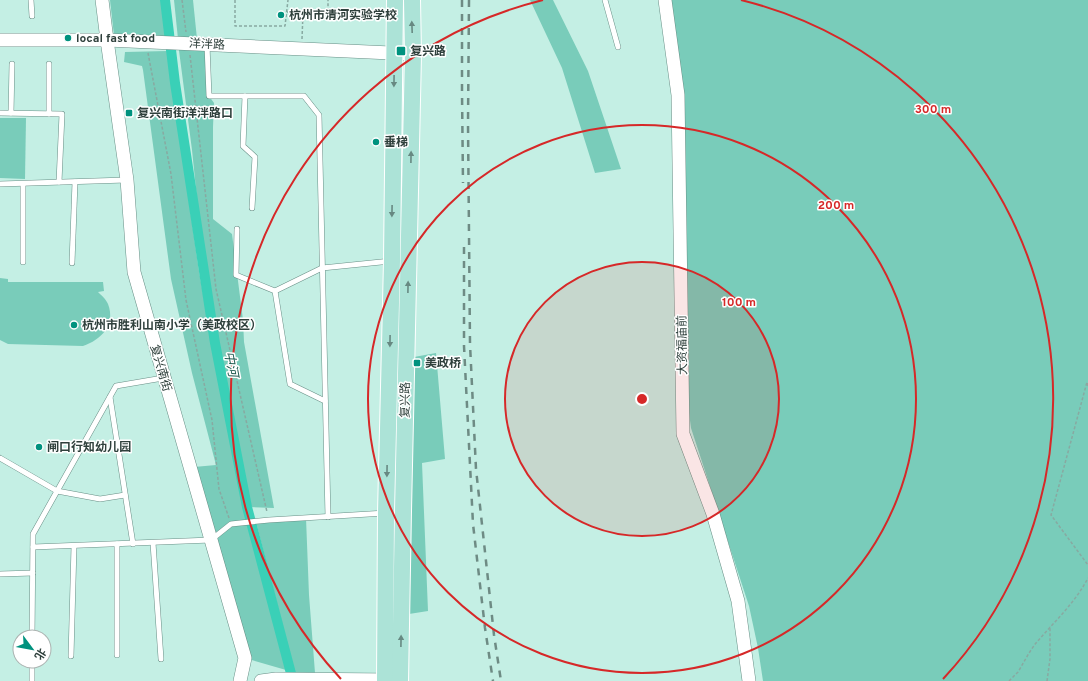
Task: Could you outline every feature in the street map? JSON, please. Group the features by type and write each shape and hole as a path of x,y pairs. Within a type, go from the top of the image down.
{"main road":[{"name":"复兴路","path":"395,0 400,261 402,511 395,680"},
{"name":"复兴路","path":"395,680 386,514 413,54 412,0"}],"street":[{"name":"复兴南街","path":"102,0 127,180 134,272 245,658 240,681"},
{"name":"大资福庙前","path":"665,0 678,95 683,434 713,514 738,601 749,681"},
{"name":"洋泮路","path":"0,40 107,40 413,54"},
{"path":"261,681 293,679 395,680"}],"lane":[{"path":"31,0 32,16"},
{"path":"605,0 618,47"},
{"path":"207,44 210,96 304,96 319,115 328,517"},
{"path":"11,113 12,64"},
{"path":"48,114 49,64"},
{"path":"245,96 243,146 255,158 252,208"},
{"path":"0,113 62,114 59,182"},
{"path":"0,184 127,180"},
{"path":"72,263 75,182"},
{"path":"22,262 23,184"},
{"path":"236,229 236,275 275,291 322,268 400,261"},
{"path":"275,291 290,384 326,401"},
{"path":"32,629 33,534 116,386 164,378"},
{"path":"110,396 133,544"},
{"path":"0,458 57,491 100,499 125,495"},
{"path":"33,547 211,540 232,524 269,520 386,514 402,511"},
{"path":"153,543 161,659"},
{"path":"117,544 117,655"},
{"path":"71,656 74,546"},
{"path":"0,574 33,573"},
{"path":"32,669 32,681"}],"path":[{"path":"182,0 176,43 216,289 269,520"},
{"path":"235,0 235,26 285,26 288,0"},
{"path":"286,12 303,13 328,10 328,0"},
{"path":"301,49 303,13"},
{"path":"146,42 171,174 186,300 212,420 219,489 232,524"},
{"path":"1088,386 1086,382 1051,515 1088,565"},
{"path":"1009,681 1017,672 1028,653 1050,626 1071,604 1083,588 1088,578"},
{"path":"1047,681 1050,658 1050,626"}],"green space":[{"path":"110,0 161,0 166,36 114,35"},
{"path":"174,0 193,0 197,39 178,39"},
{"path":"530,0 553,0 588,71 621,169 595,173 562,68"},
{"path":"669,0 1088,0 1088,681 763,681 749,606 691,428 684,375 670,63"},
{"path":"178,43 207,44 209,96 214,103 213,219 232,234 243,320 244,342 274,508 247,507 227,405 205,276 192,150"},
{"path":"167,51 199,271 219,385 245,516 286,670 245,658 194,467 216,465 192,373 171,279 143,70 142,66 124,62 125,52"},
{"path":"0,118 26,118 25,179 0,178"},
{"path":"0,278 8,279 8,282 103,282 104,291 98,292 108,304 110,319 108,325 101,336 83,346 8,344 0,340"},
{"path":"436,353 445,459 422,463 428,611 409,614 414,357"},
{"path":"306,518 309,595 315,673 295,673 256,522"}],"waterway":[{"name":"中河","path":"165,0 175,83 215,343 247,507 293,681"}],"railway":[{"path":"462,0 463,183"},
{"path":"469,0 468,124 470,344 476,469 494,635 501,681"},
{"path":"464,247 464,346 473,524 485,628 493,681"}],"place":[{"name":"杭州市清河实验学校","path":"281,15"},
{"name":"local fast food","path":"68,38"},
{"name":"复兴路","path":"401,51"},
{"name":"复兴南街洋泮路口","path":"129,113"},
{"name":"垂梯","path":"376,142"},
{"name":"杭州市胜利山南小学（美政校区）","path":"74,325"},
{"name":"美政桥","path":"417,363"},
{"name":"闸口行知幼儿园","path":"39,447"}]}
